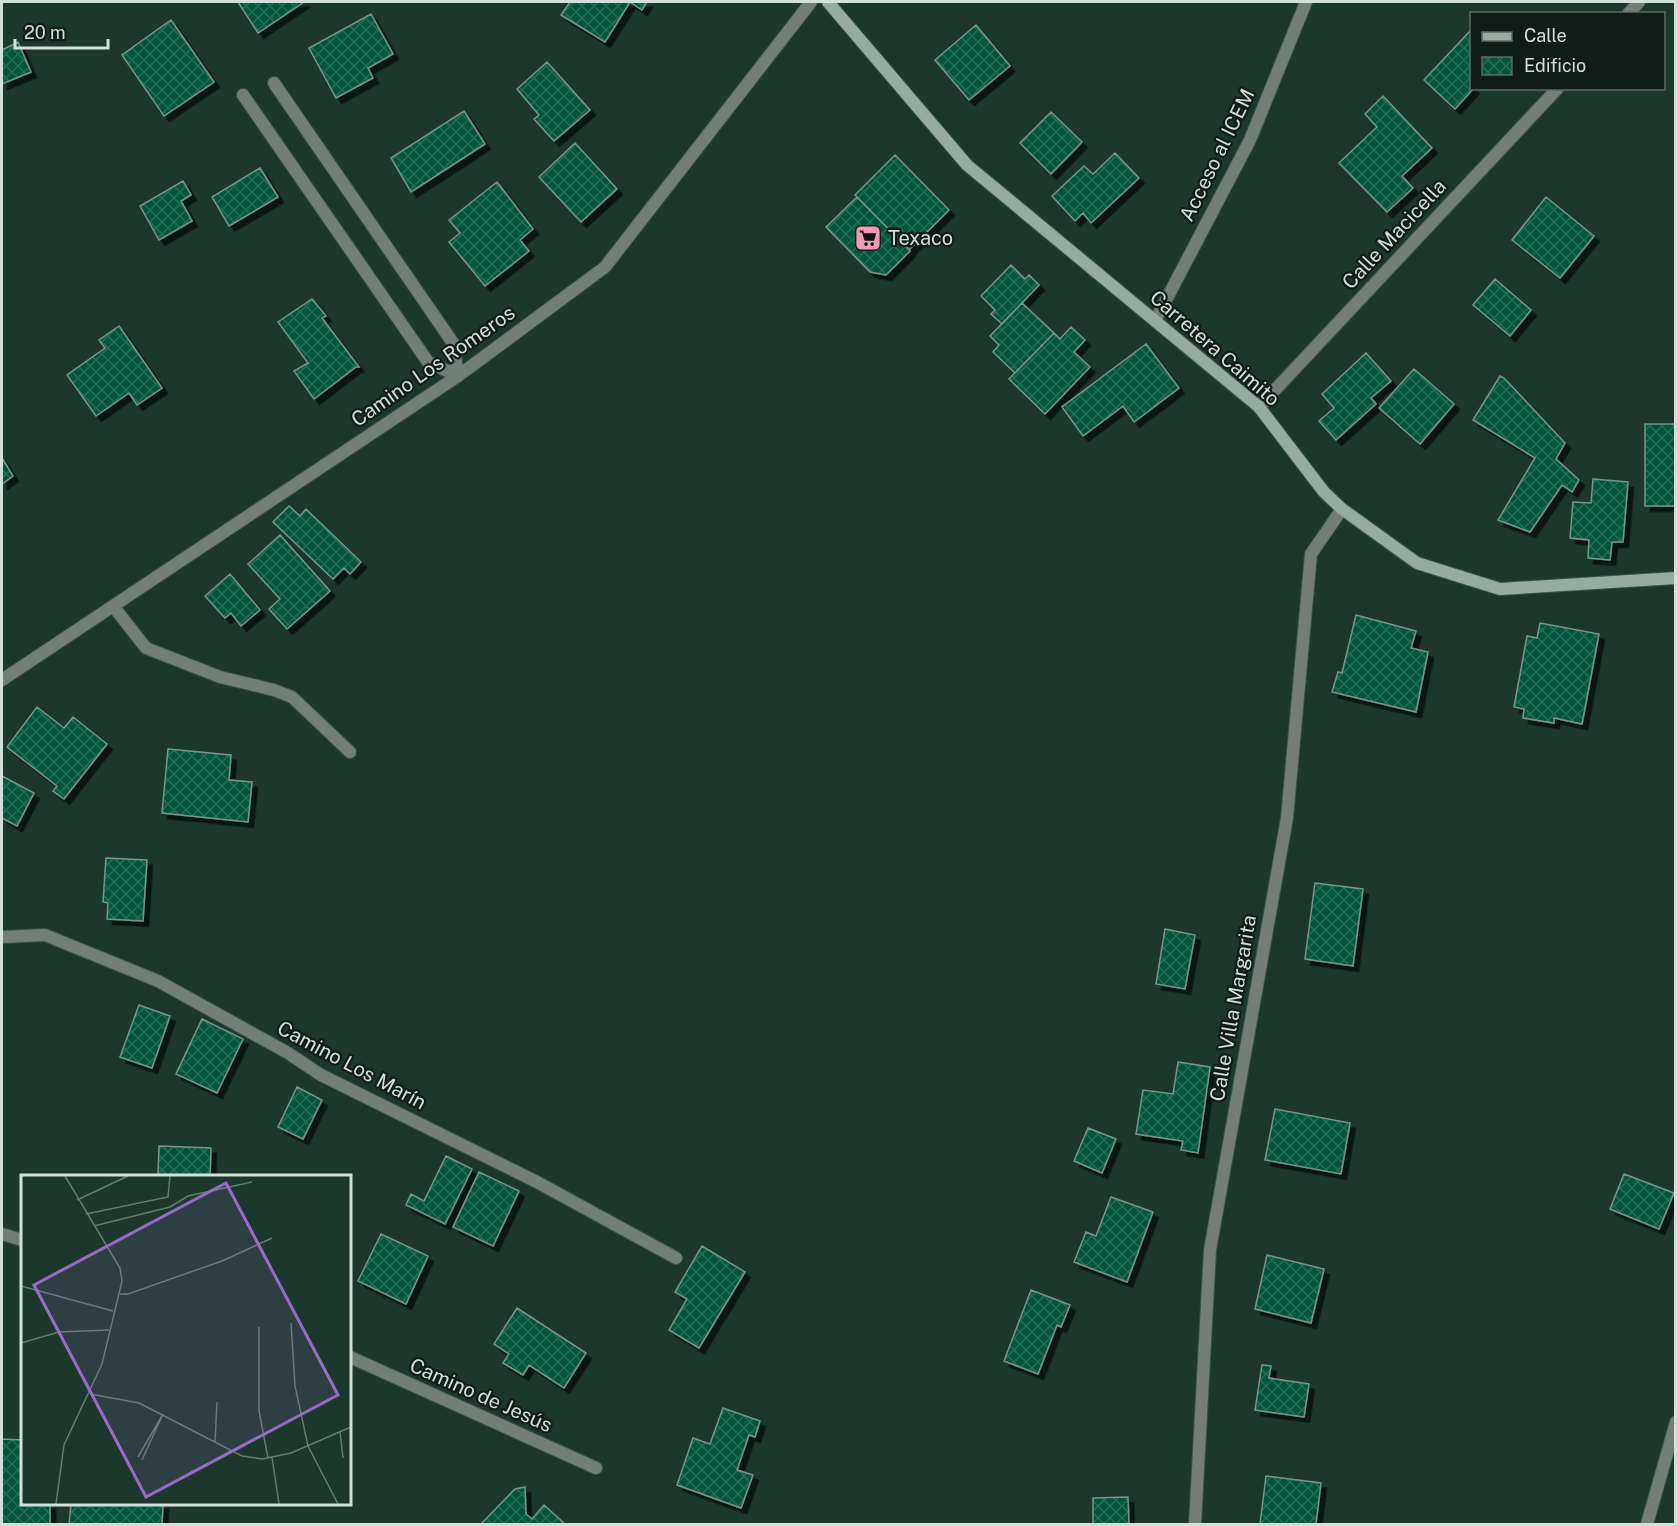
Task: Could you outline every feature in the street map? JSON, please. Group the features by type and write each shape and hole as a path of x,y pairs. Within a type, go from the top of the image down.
{"street":[{"name":"Camino Los Romeros","path":"2,680 458,376 605,267 811,2"},
{"name":"Carretera Caimito","path":"828,2 968,165 1258,407 1324,492 1342,509 1417,563 1500,589 1676,578"},
{"name":"Acceso al ICEM","path":"1155,321 1250,140 1306,2"},
{"path":"273,83 453,343 458,376"},
{"name":"Calle Macicella","path":"1258,407 1556,90"},
{"path":"243,95 428,362 458,376"},
{"name":"Calle Villa Margarita","path":"1195,1524 1210,1250 1287,818 1311,554 1342,509"},
{"path":"113,606 147,648 220,677 274,690 292,697 350,752"},
{"name":"Camino Los Marín","path":"2,937 45,935 158,981 288,1053 321,1075 537,1182 676,1258"},
{"path":"2,1234 21,1240"},
{"name":"Camino de Jesús","path":"351,1357 596,1468"},
{"path":"1647,1524 1676,1422"}],"building":[{"path":"238,2 304,2 258,33"},
{"path":"570,2 630,2 605,42 561,15"},
{"path":"630,2 647,2 642,10"},
{"path":"371,14 393,54 368,68 373,78 336,98 309,48"},
{"path":"171,20 214,82 164,116 122,55"},
{"path":"976,25 1010,66 969,100 935,60"},
{"path":"1470,31 1470,90 1472,90 1455,109 1424,80"},
{"path":"18,42 31,72 2,84 2,50"},
{"path":"547,62 590,110 554,141 534,119 539,115 517,89"},
{"path":"1383,96 1432,148 1402,176 1413,188 1387,212 1339,163 1377,127 1365,114"},
{"path":"464,111 485,144 411,192 391,158"},
{"path":"1051,112 1082,142 1051,174 1020,143"},
{"path":"575,143 617,189 581,222 539,177"},
{"path":"1115,153 1139,178 1091,223 1083,213 1075,221 1052,196 1084,166 1093,174"},
{"path":"895,155 949,210 909,250 855,195"},
{"path":"260,168 278,197 229,226 212,197"},
{"path":"183,181 191,195 181,201 192,221 159,240 140,206"},
{"path":"497,182 533,229 520,240 529,251 485,286 449,242 460,233 449,220"},
{"name":"Texaco","path":"857,197 910,251 886,275 870,272 826,227"},
{"path":"1546,197 1594,236 1560,278 1512,240"},
{"path":"1011,265 1025,279 1029,275 1039,285 1002,324 991,314 995,310 981,296"},
{"path":"1495,279 1531,310 1510,336 1473,305"},
{"path":"312,299 326,316 322,318 359,367 314,399 294,371 308,363 278,322"},
{"path":"1022,303 1054,333 1015,373 993,352 999,345 990,336"},
{"path":"119,326 162,388 137,405 129,393 96,416 67,375 105,348 99,340"},
{"path":"1071,327 1085,340 1074,352 1090,367 1045,414 1009,379 1054,333 1060,339"},
{"path":"1146,344 1179,388 1134,422 1123,406 1083,436 1062,407"},
{"path":"1366,353 1391,381 1371,398 1376,404 1336,440 1319,421 1334,408 1322,394"},
{"path":"1414,369 1454,404 1420,444 1379,408"},
{"path":"1500,376 1565,443 1556,459 1579,480 1572,492 1562,485 1530,532 1498,520 1535,458 1473,420"},
{"path":"1645,424 1676,424 1676,506 1645,506"},
{"path":"2,458 13,476 2,484"},
{"path":"1593,479 1628,482 1623,542 1612,542 1610,560 1588,558 1589,540 1570,538 1573,502 1591,503"},
{"path":"289,506 300,516 306,509 361,562 350,574 344,568 333,579 273,522"},
{"path":"280,535 330,591 287,629 269,609 280,599 248,564"},
{"path":"230,574 260,610 241,626 231,613 225,618 205,596"},
{"path":"1356,615 1416,631 1411,648 1428,652 1416,712 1332,692 1338,672 1342,673"},
{"path":"1540,623 1599,634 1582,724 1554,718 1554,723 1523,718 1524,709 1514,707 1527,636 1537,638"},
{"path":"37,707 64,728 73,717 107,744 64,799 53,791 57,786 7,747"},
{"path":"168,749 231,755 229,780 252,782 248,822 162,813"},
{"path":"2,776 34,793 17,826 2,818"},
{"path":"106,858 147,860 143,921 107,919 108,903 103,902"},
{"path":"1315,883 1363,889 1353,966 1305,959"},
{"path":"1165,929 1195,935 1185,989 1156,984"},
{"path":"139,1005 170,1016 152,1068 120,1057"},
{"path":"202,1019 243,1039 217,1093 176,1074"},
{"path":"1178,1062 1210,1067 1198,1153 1181,1150 1183,1141 1136,1134 1143,1090 1173,1094"},
{"path":"297,1087 322,1100 303,1139 278,1127"},
{"path":"1275,1109 1350,1123 1341,1174 1265,1160"},
{"path":"1088,1128 1116,1139 1102,1173 1074,1161"},
{"path":"159,1146 211,1148 210,1175 158,1175"},
{"path":"446,1156 472,1169 445,1224 406,1205 411,1194 424,1201"},
{"path":"479,1172 519,1191 493,1246 453,1227"},
{"path":"1624,1174 1674,1193 1659,1229 1610,1209"},
{"path":"1111,1197 1153,1212 1127,1282 1074,1262 1086,1232 1096,1236"},
{"path":"381,1234 428,1256 406,1304 358,1281"},
{"path":"702,1246 745,1272 699,1348 669,1330 687,1299 675,1292"},
{"path":"1267,1255 1324,1269 1311,1323 1255,1309"},
{"path":"1031,1290 1070,1305 1061,1327 1057,1325 1038,1374 1004,1361"},
{"path":"517,1308 586,1353 564,1388 529,1365 523,1375 503,1363 509,1354 494,1344"},
{"path":"1262,1365 1271,1366 1269,1378 1309,1384 1304,1417 1255,1410"},
{"path":"723,1408 760,1421 755,1437 749,1435 737,1470 753,1475 741,1508 677,1485 693,1438 710,1444"},
{"path":"2,1439 21,1440 21,1505 50,1505 50,1524 2,1524"},
{"path":"1266,1476 1321,1483 1316,1524 1260,1524"},
{"path":"525,1487 526,1514 532,1519 544,1505 565,1524 481,1524 515,1489"},
{"path":"1128,1497 1129,1524 1093,1524 1093,1498"},
{"path":"71,1505 163,1505 162,1524 69,1524"}],"place":[{"name":"Texaco","path":"868,238"}]}
